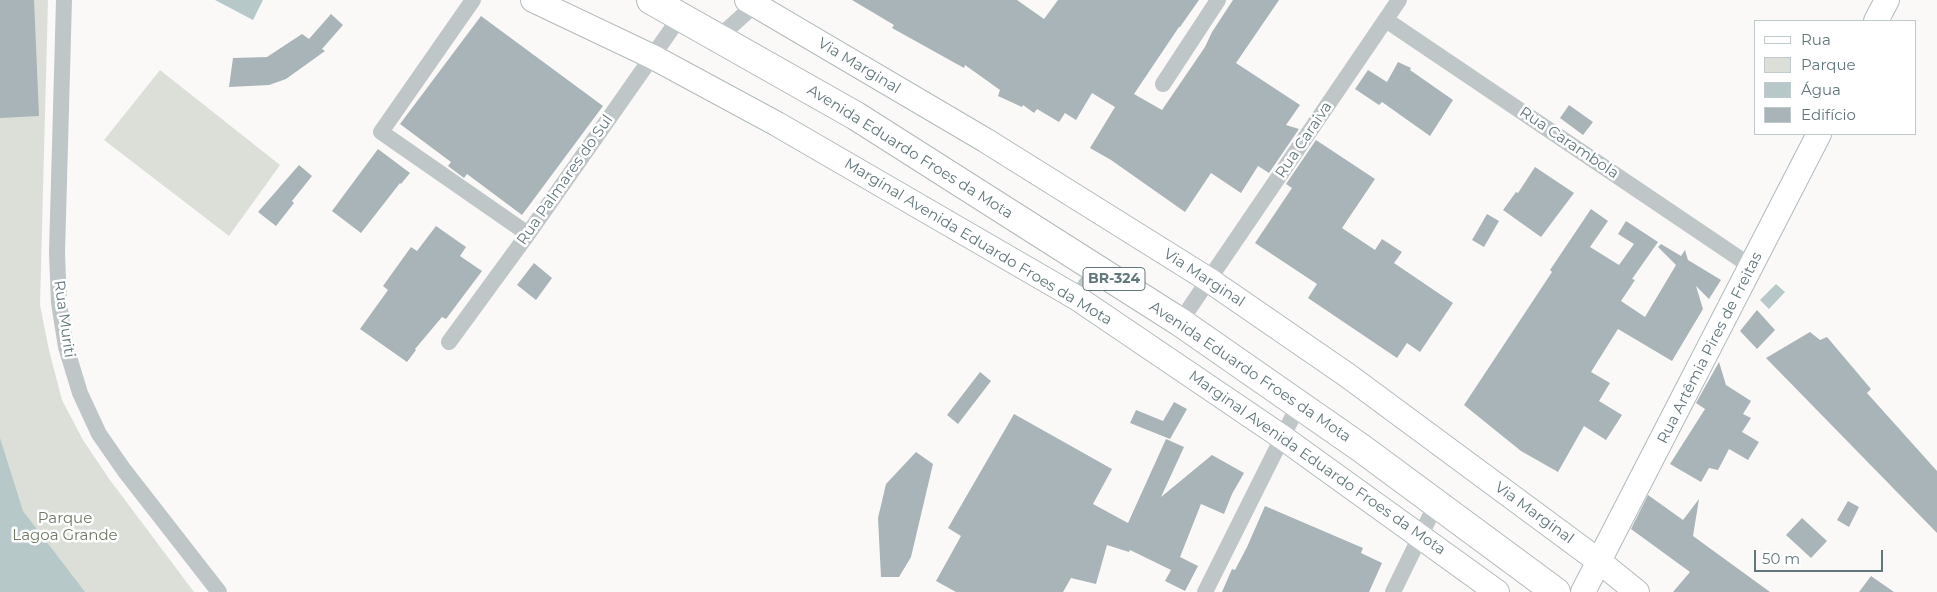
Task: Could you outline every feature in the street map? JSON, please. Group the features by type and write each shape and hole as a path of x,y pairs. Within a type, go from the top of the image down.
{"highway":[{"name":"Avenida Eduardo Froes da Mota","path":"651,0 856,116 1180,322 1437,502 1556,592"}],"street":[{"name":"Rua Muriti","path":"64,0 57,253 59,303 66,347 80,393 99,434 124,470 219,592"},
{"path":"474,0 381,132 528,234"},
{"name":"Marginal Avenida Eduardo Froes da Mota","path":"534,0 653,57 777,124 1077,298 1282,437 1497,592"},
{"path":"1163,84 1218,0"},
{"name":"Rua Caraiva","path":"1180,322 1399,0"},
{"path":"1877,20 1887,0"},
{"path":"718,38 754,1"},
{"name":"Via Marginal","path":"754,1 985,140 1209,280 1347,376 1600,562 1637,592"},
{"name":"Rua Palmares do Sul","path":"448,342 528,234 680,17"},
{"name":"Rua Carambola","path":"1386,20 1752,267"},
{"name":"Rua Artêmia Pires de Freitas","path":"1583,592 1818,135"},
{"path":"1077,298 1097,268"},
{"path":"1205,592 1299,404"},
{"path":"1393,592 1437,502"}],"green space":[{"name":"Parque Lagoa Grande","path":"0,0 48,0 40,305 62,400 83,440 110,480 194,592 0,592"},
{"path":"160,70 280,165 229,236 104,140"}],"water":[{"path":"215,0 263,0 253,20"},
{"path":"1776,284 1785,292 1769,309 1760,300"},
{"path":"0,438 23,511 85,592 0,592"}],"building":[{"path":"0,0 34,0 39,116 0,118"},
{"path":"852,0 1017,0 1044,19 1058,0 1199,0 1134,94 1162,110 1205,47 1212,32 1233,0 1279,0 1236,63 1300,105 1286,125 1299,129 1269,173 1258,166 1241,193 1211,173 1185,212 1111,160 1090,148 1115,107 1092,93 1076,120 1065,113 1059,122 1037,109 1034,113 1023,105 1022,107 998,96 1000,90 965,65 964,68 892,28 894,25"},
{"path":"331,14 343,25 322,49 325,51 286,79 269,85 229,87 233,58 267,57 302,34 309,39"},
{"path":"481,16 603,106 522,215 467,174 464,178 448,166 451,162 400,124"},
{"path":"1398,62 1411,68 1410,70 1453,100 1430,136 1382,102 1379,105 1355,89 1368,70 1387,82"},
{"path":"1569,105 1593,122 1583,135 1560,118"},
{"path":"1316,140 1375,179 1342,228 1375,250 1382,239 1402,252 1394,263 1453,303 1420,352 1407,343 1397,358 1308,298 1317,284 1255,243 1292,188 1286,184"},
{"path":"378,149 410,173 361,233 332,211"},
{"path":"299,165 312,176 292,201 294,203 276,226 258,212"},
{"path":"1535,167 1574,193 1541,237 1503,210 1516,192 1518,193"},
{"path":"1591,209 1608,221 1590,247 1619,265 1634,244 1618,234 1626,221 1658,242 1632,279 1635,280 1621,301 1645,317 1676,265 1658,247 1661,244 1681,256 1685,250 1688,260 1721,280 1709,299 1696,286 1703,309 1672,361 1618,329 1591,372 1610,383 1599,401 1622,415 1606,440 1584,426 1558,472 1521,451 1464,405 1552,272 1550,270"},
{"path":"1487,214 1499,221 1484,247 1472,240"},
{"path":"436,226 466,247 460,256 482,271 446,319 442,317 415,349 407,362 360,329 388,290 383,286 411,247 417,251"},
{"path":"534,263 552,278 536,300 517,285"},
{"path":"1757,310 1775,330 1757,349 1740,331"},
{"path":"1810,332 1820,340 1827,337 1871,389 1867,393 1937,471 1937,533 1766,358"},
{"path":"1719,362 1726,385 1751,401 1743,414 1751,418 1742,432 1759,442 1748,460 1729,449 1718,470 1709,468 1701,482 1670,464 1705,409 1696,403"},
{"path":"980,372 991,381 958,424 947,415"},
{"path":"1174,402 1187,409 1170,439 1130,423 1136,410 1163,421"},
{"path":"1014,414 1112,469 1093,504 1128,523 1166,439 1184,447 1161,497 1212,455 1244,473 1232,494 1224,514 1201,504 1180,557 1198,566 1185,591 1165,581 1171,570 1130,550 1129,552 1107,545 1096,584 1071,578 1063,592 956,592 936,581 961,536 948,528"},
{"path":"916,452 933,464 911,557 899,577 881,577 878,518 886,484"},
{"path":"1648,495 1683,520 1699,499 1693,536 1770,592 1673,592 1690,572 1631,529"},
{"path":"1848,501 1859,507 1849,527 1837,520"},
{"path":"1265,506 1363,548 1361,553 1382,563 1369,592 1222,592 1232,569 1235,570 1247,547"},
{"path":"1802,518 1827,541 1811,558 1786,535"},
{"path":"1871,576 1894,592 1859,592"}]}
